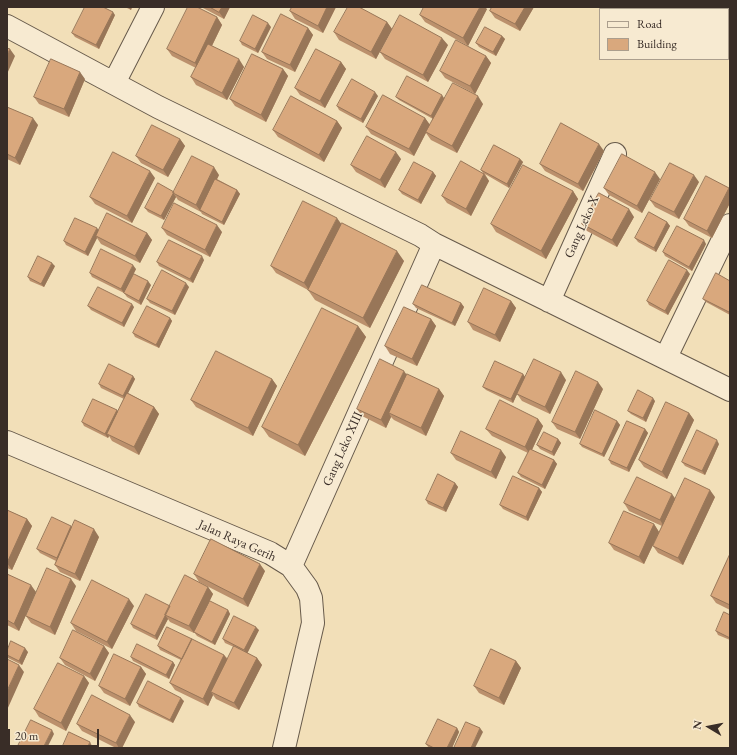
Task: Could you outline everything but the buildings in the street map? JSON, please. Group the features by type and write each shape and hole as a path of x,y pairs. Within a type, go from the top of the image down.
{"street":[{"path":"114,83 153,7"},
{"path":"7,26 158,107 420,235 434,244 666,357 730,390"},
{"name":"Gang Leko X","path":"549,301 615,154"},
{"path":"666,357 730,225"},
{"name":"Gang Leko XIII","path":"291,566 434,244"},
{"name":"Jalan Raya Gerih","path":"7,442 270,553 291,566 307,588 311,598 313,623 284,748"}]}
